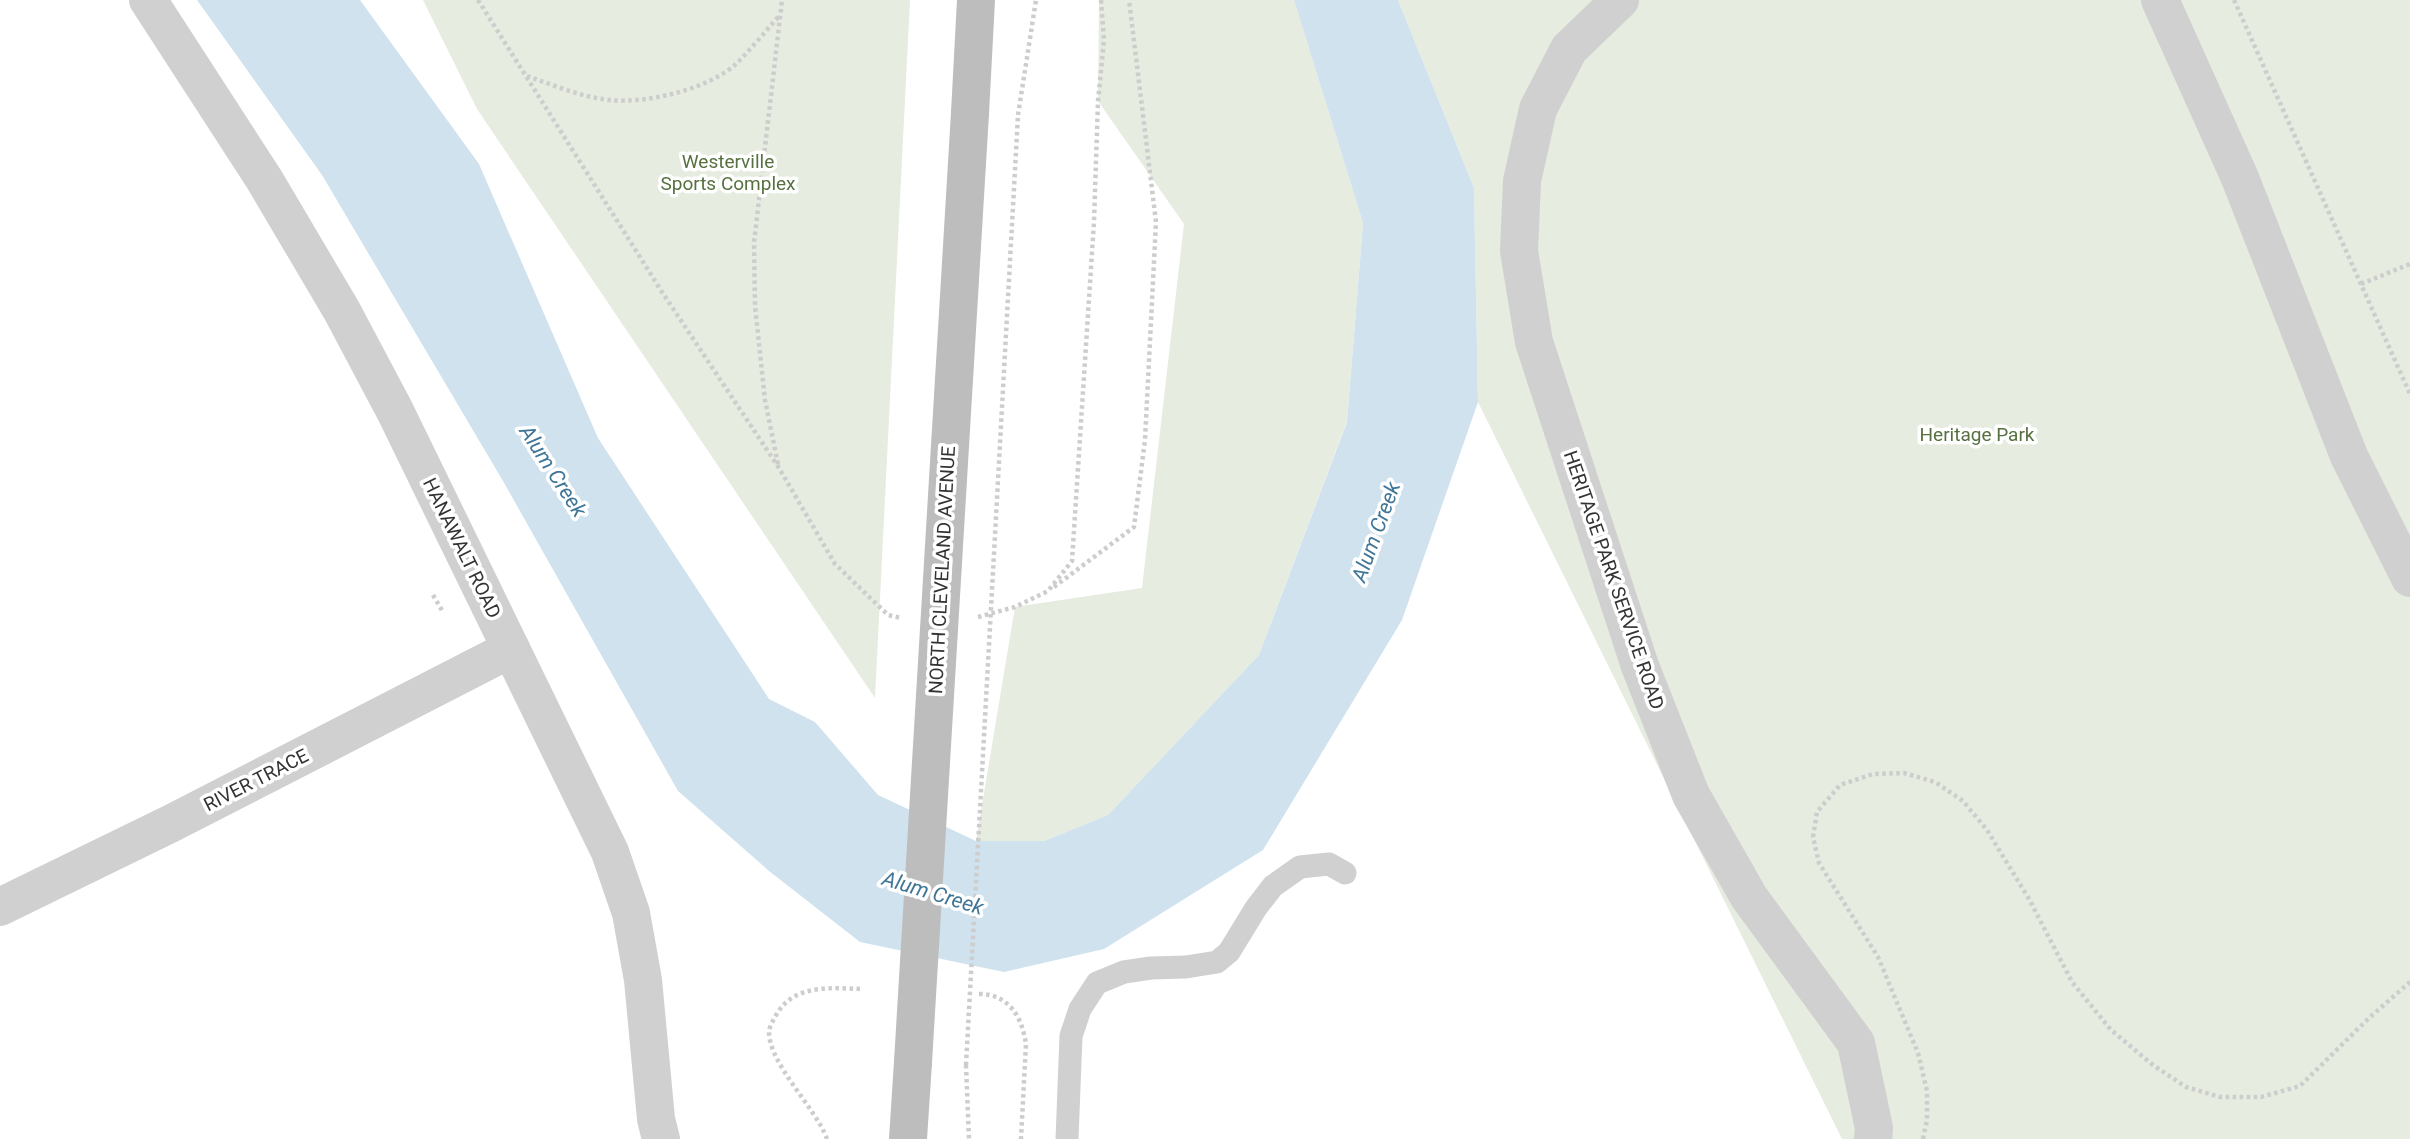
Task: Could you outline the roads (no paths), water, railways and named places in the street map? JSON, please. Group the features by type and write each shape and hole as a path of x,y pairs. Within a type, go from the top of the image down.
{"main road":[{"name":"NORTH CLEVELAND AVENUE","path":"908,1139 976,0"}],"street":[{"name":"HANAWALT ROAD","path":"148,0 264,179 342,311 395,411 610,852 631,913 643,980 656,1119 661,1139"},
{"name":"HERITAGE PARK SERVICE ROAD","path":"1620,0 1569,49 1538,109 1522,181 1519,251 1534,342 1640,666 1691,795 1749,897 1856,1043 1872,1115 1873,1139"},
{"path":"2160,0 2240,178 2349,456 2410,578"},
{"name":"RIVER TRACE","path":"0,907 511,649"}],"lane":[{"path":"1067,1139 1071,1036 1080,1009 1097,983 1124,972 1186,967 1217,961 1229,953 1256,908 1273,886 1300,867 1329,864 1345,873"}],"water":[{"name":"Alum Creek","path":"197,0 360,0 479,164 598,438 769,699 815,722 878,795 976,841 1044,841 1108,815 1259,655 1347,422 1363,223 1294,0 1398,0 1474,188 1478,402 1402,620 1263,850 1104,949 1004,972 860,942 769,871 678,791 503,481 322,175"}],"park label":[{"name":"Westerville Sports Complex","path":"728,172"},
{"name":"Heritage Park","path":"1977,434"}]}
